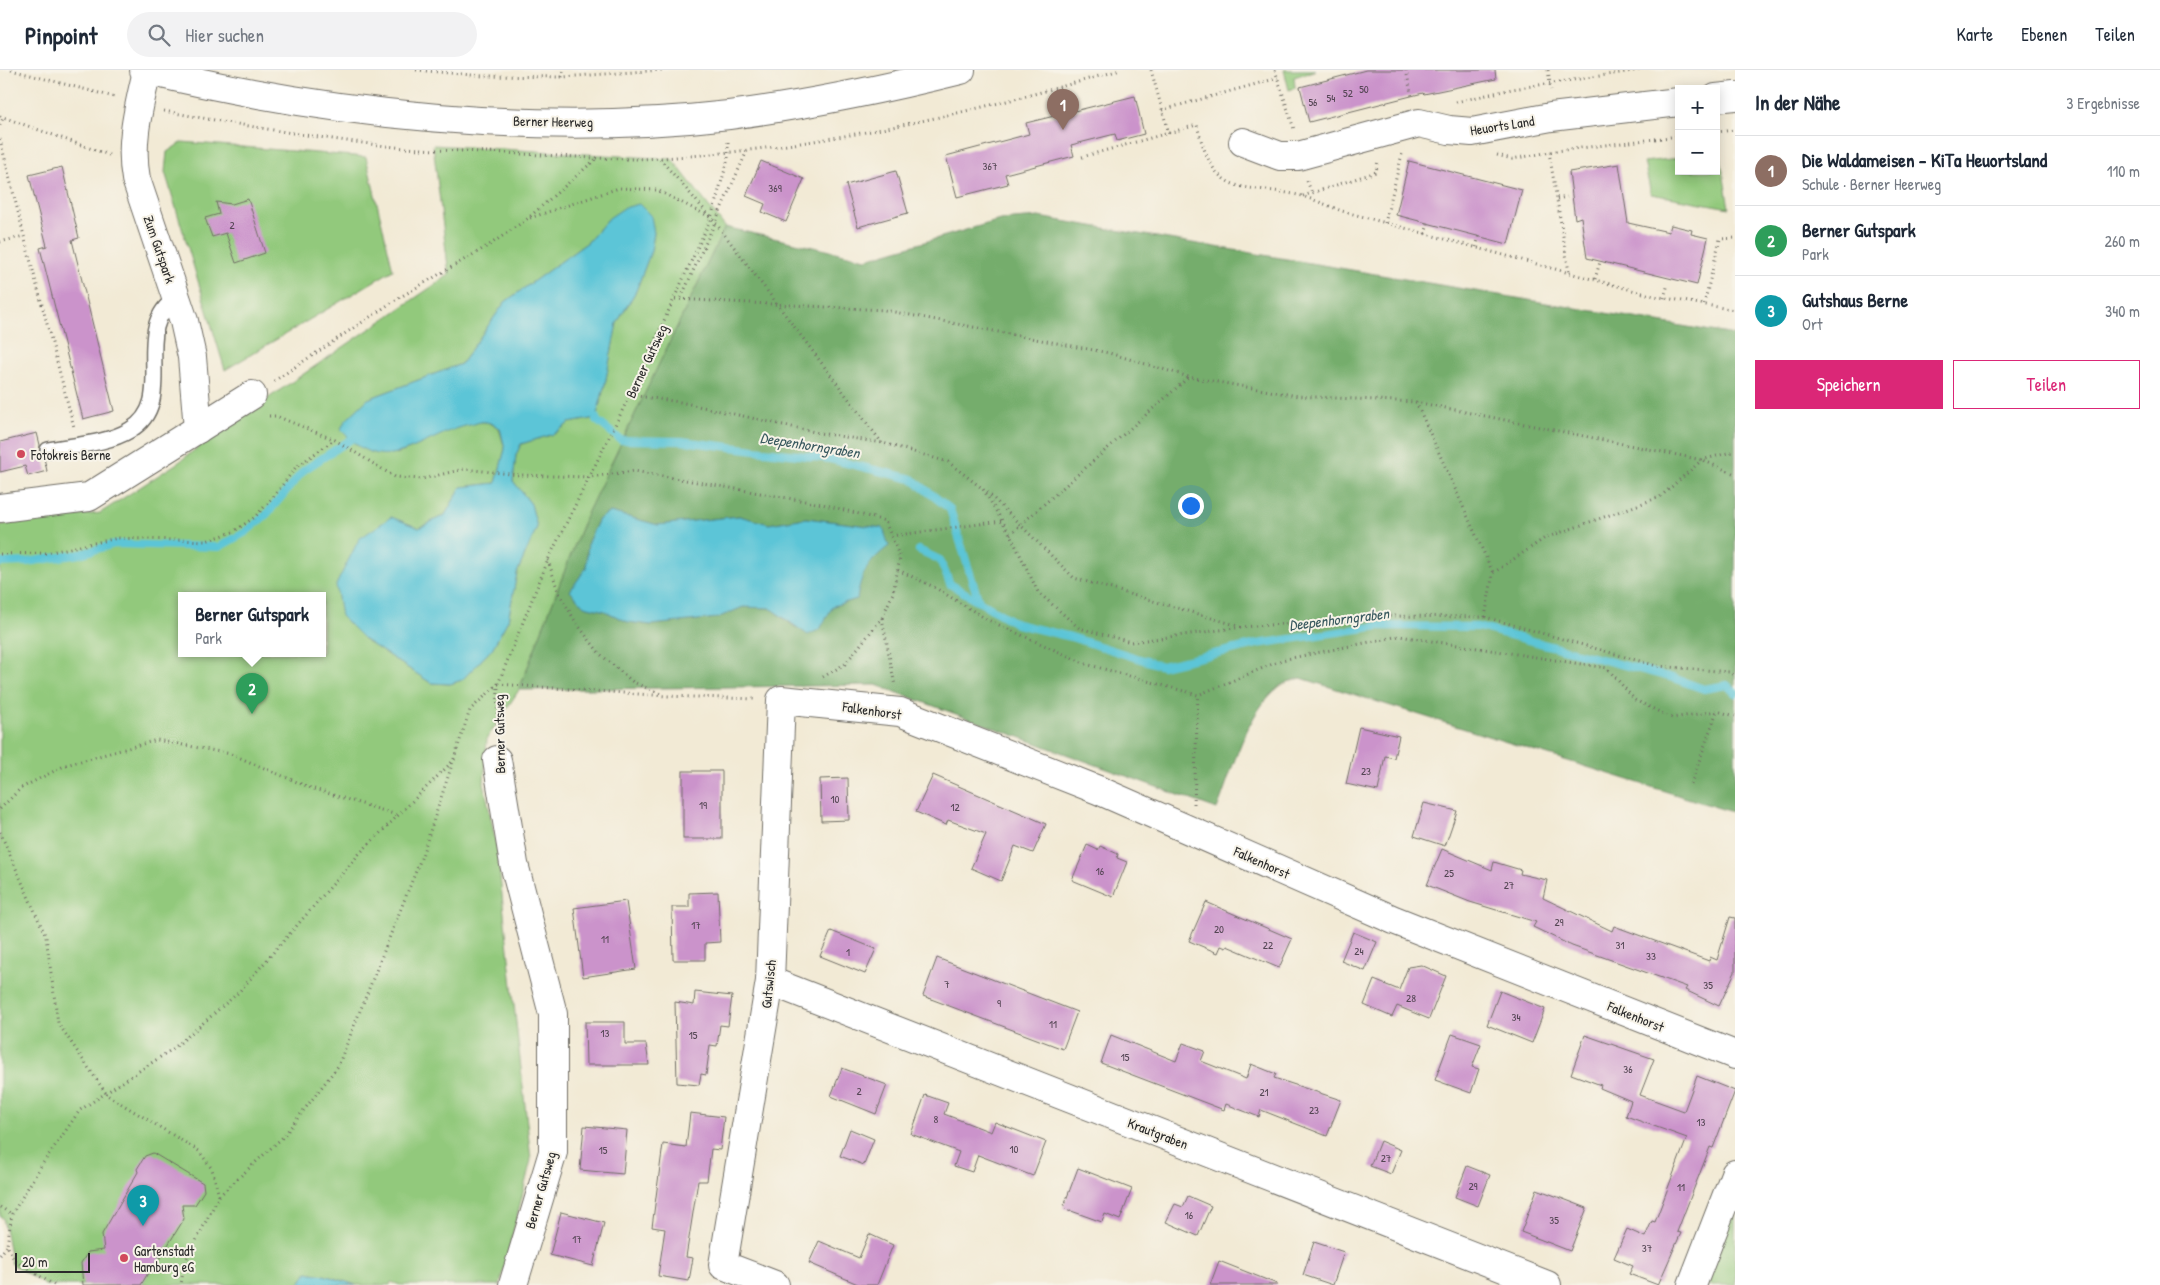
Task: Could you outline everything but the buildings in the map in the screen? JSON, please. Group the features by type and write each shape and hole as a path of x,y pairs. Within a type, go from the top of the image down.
{"street":[{"name":"Berner Heerweg","path":"146,70 237,90 331,106 444,118 549,122 628,122 727,115 791,107 864,94 962,70"},
{"name":"Zum Gutspark","path":"146,70 134,130 133,164 136,179 177,298 192,357 198,429"},
{"path":"1720,98 1735,96"},
{"name":"Heuorts Land","path":"1243,142 1280,156 1298,156 1419,123 1449,130 1472,132 1551,117 1675,102"},
{"path":"0,508 90,497 198,429 259,406"},
{"name":"Falkenhorst","path":"781,700 900,712 1098,790 1394,920 1735,1055"},
{"name":"Gutswisch","path":"775,1285 723,1264 770,981 781,700"},
{"name":"Berner Gutsweg","path":"497,760 514,864 553,1014 553,1152 513,1285"},
{"name":"Krautgraben","path":"770,981 1546,1285"},
{"path":"1692,1285 1735,1174"}],"lane":[{"path":"48,450 129,431 148,413 154,390 152,359 157,322 168,304 177,298"}],"path":[{"path":"11,70 113,97"},
{"path":"416,70 483,76 562,77 662,70"},
{"path":"562,77 564,70"},
{"path":"1151,70 1169,134"},
{"path":"1276,70 1295,133"},
{"path":"1454,103 1512,89 1640,70"},
{"path":"1162,110 1278,78"},
{"path":"0,125 2,117 133,164"},
{"path":"1082,157 1197,125 1204,151 1225,182 1243,188 1302,196 1342,211 1664,298 1735,310"},
{"path":"1720,132 1735,130"},
{"path":"0,139 78,444"},
{"path":"681,298 747,151"},
{"path":"1549,152 1569,272"},
{"path":"1385,223 1402,153"},
{"path":"597,158 527,218 491,244 397,300 259,406 276,416 335,440 395,477 422,479 464,469 488,470 520,475 590,477 634,471 822,504 885,521 900,558 893,593 882,618 845,664 821,677"},
{"path":"659,158 712,218 883,443"},
{"name":"Berner Gutsweg","path":"497,760 498,684 548,560 630,395 712,218 728,159"},
{"path":"527,218 619,188 657,190 712,218"},
{"path":"1557,199 1567,197"},
{"path":"1426,234 1428,224"},
{"path":"0,242 24,236"},
{"path":"1476,247 1479,236"},
{"path":"1704,304 1720,239 1735,238"},
{"path":"1595,280 1600,262"},
{"path":"1664,298 1668,284"},
{"path":"675,299 884,310 1109,353 1189,378 1298,396 1416,402 1702,460 1735,474"},
{"path":"1010,534 1189,378"},
{"path":"630,395 680,402 819,433 883,443 948,462 983,489 1074,578 1242,627"},
{"path":"1416,402 1493,573 1485,617"},
{"path":"0,554 46,552 118,538 206,540 233,532 255,517 296,467 335,440"},
{"path":"1493,573 1545,538 1660,497 1702,460 1735,450"},
{"path":"983,489 1010,534 1038,592 1079,628 1131,642 1242,627 1388,616 1485,617 1656,666 1730,672 1735,677"},
{"path":"891,536 1002,521"},
{"path":"548,560 558,591 575,621 600,654 633,682 666,696"},
{"path":"898,570 934,587 988,620 1086,664 1198,695 1282,660 1399,636 1607,668 1635,700 1672,718 1717,711 1735,716"},
{"path":"882,618 900,712"},
{"path":"181,1285 184,1264 219,1196 283,1137 338,1066 422,856 470,710 498,684 666,696 781,700"},
{"path":"1194,831 1198,695"},
{"path":"1691,784 1717,711"},
{"path":"0,809 21,788 66,765 157,740 231,754 311,788 397,815"},
{"path":"0,1256 8,1245 12,1214 41,1166 80,1110 107,1094 174,1048 238,993 360,853 455,759"},
{"path":"0,832 46,937 58,1023 107,1094 199,1150 212,1169 219,1196"},
{"path":"0,1207 12,1214"},
{"path":"8,1245 14,1260 54,1285"}],"green space":[{"path":"1284,70 1316,70 1294,77 1295,88 1289,90"},
{"path":"182,142 366,157 393,270 225,370 165,172 167,152"},
{"path":"433,145 672,159 725,227 585,518 519,690 487,738 484,783 497,849 531,1160 500,1285 400,1285 391,1282 390,1285 356,1285 307,1272 299,1285 45,1285 12,1264 3,1218 0,1216 0,525 100,513 179,462 211,437 449,275","holes":["609,218 654,233 651,251 636,291 617,323 596,418 569,423 554,434 521,444 516,455 513,481 531,504 537,527 517,573 508,620 492,649 462,680 450,684 431,683 365,640 391,517 419,528 445,515 461,487 496,483 505,449 499,428 487,422 475,422 453,429 396,454 368,399 461,364 505,302 588,242"]},
{"path":"1720,154 1729,208 1651,194 1644,162 1675,158 1675,175 1720,175"},
{"path":"1039,217 1735,335 1735,813 1301,678 1280,686 1268,697 1258,711 1242,742 1217,809 876,685 519,690 585,518 725,227 866,259 1000,220","holes":["610,512 658,525 739,516 769,524 806,518 883,528 873,558 860,577 857,599 833,606 820,629 795,627 770,608 743,607 717,618 651,625 628,622 605,611 584,606 570,591 586,568 588,542 599,519"]},
{"path":"1735,1202 1735,1285 1702,1285"}],"water":[{"path":"639,204 651,216 654,233 651,251 636,291 617,323 596,418 569,423 554,434 521,444 516,455 513,481 531,504 537,527 517,573 508,620 492,649 462,680 450,684 431,683 365,640 341,616 336,585 359,539 391,517 419,528 445,515 461,487 496,483 505,449 500,428 489,423 480,422 453,430 404,451 388,454 373,453 357,445 341,429 345,421 368,399 461,364 505,302 588,242 609,218 624,208"},
{"path":"610,512 658,525 739,516 769,524 806,518 883,528 889,546 866,569 857,599 833,606 820,629 808,635 770,608 743,607 717,618 651,625 628,622 605,611 584,606 570,591 586,568 588,542 599,519"},
{"path":"307,1272 324,1275 356,1285 299,1285"}],"waterway":[{"name":"Deepenhorngraben","path":"596,418 596,420 621,440 681,441 830,459 912,479 950,509 979,602"},
{"path":"0,563 27,562 80,554 115,544 219,547 246,532 267,514 304,470 350,440"},
{"name":"Deepenhorngraben","path":"919,550 940,560 950,584 1017,624 1071,637 1162,666 1257,644 1379,626 1478,627 1673,678 1704,689 1727,685 1735,693"}],"place":[{"name":"Die Waldameisen - KiTa Heuortsland","path":"1063,130"},
{"name":"Fotokreis Berne","path":"21,454"},
{"name":"Berner Gutspark","path":"252,714"},
{"name":"Gutshaus Berne","path":"143,1226"},
{"name":"Gartenstadt Hamburg eG","path":"124,1258"}]}
